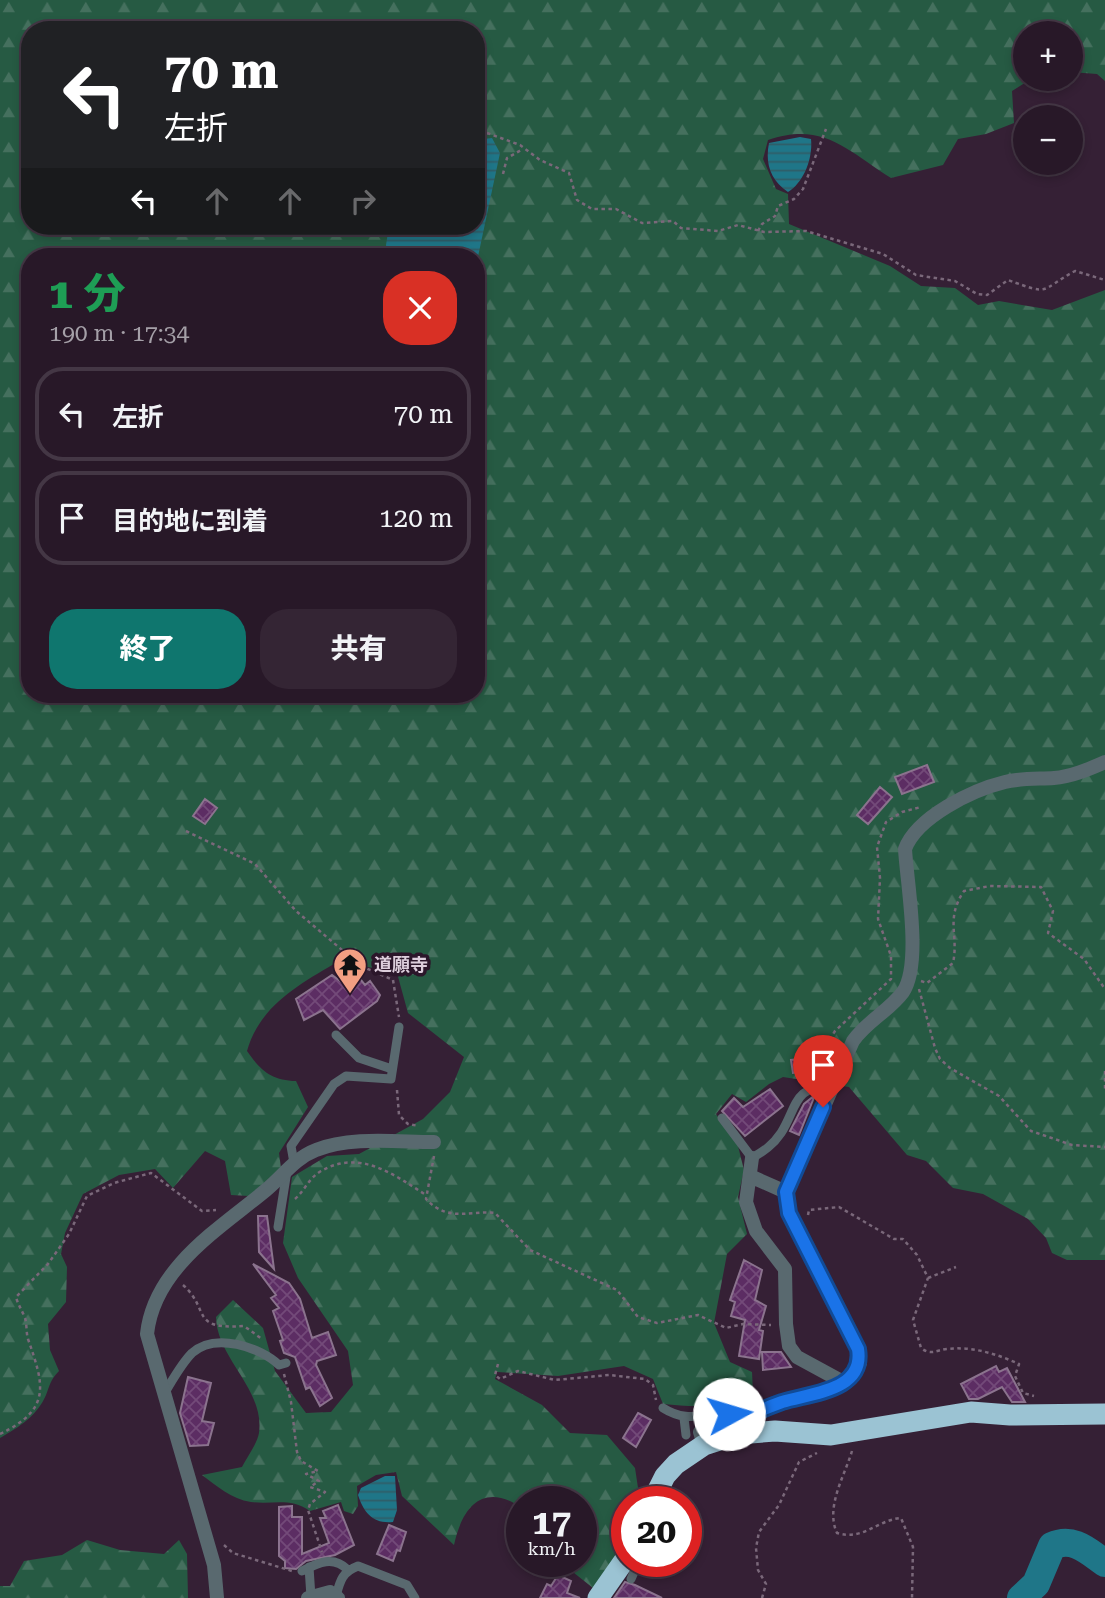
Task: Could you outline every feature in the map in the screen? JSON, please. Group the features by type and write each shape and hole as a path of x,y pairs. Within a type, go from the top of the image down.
{"highway":[{"path":"659,1486 664,1476 695,1440 756,1432 831,1435 971,1412 1105,1414"},
{"path":"598,1598 613,1577"}],"street":[{"path":"695,1440 700,1432 782,1402 828,1391 851,1378 860,1363 858,1349 789,1213 786,1192 834,1082 862,1028 894,1002 909,980 914,953 905,849 916,828 922,822 970,796 1004,782 1037,777 1055,778 1105,762"},
{"path":"217,1598 214,1565 147,1334 149,1312 181,1261 290,1166 317,1149 347,1143 433,1142"},
{"path":"752,1158 750,1176 745,1188 749,1214 763,1242 785,1269 785,1317 789,1346 797,1357 843,1382"},
{"path":"750,1176 786,1192"},
{"path":"309,1597 330,1592 337,1597"}],"lane":[{"path":"391,1074 399,1027"},
{"path":"335,1035 359,1058 391,1074"},
{"path":"278,1227 290,1166 291,1146 334,1084 346,1076 391,1074"},
{"path":"722,1118 752,1158 768,1149 776,1140 789,1110 802,1094 834,1082"},
{"path":"164,1394 193,1352 211,1343 244,1346 283,1364"},
{"path":"663,1408 684,1418 729,1414 741,1419"},
{"path":"684,1418 695,1440"},
{"path":"309,1597 305,1569 326,1561 341,1563 348,1570"},
{"path":"337,1597 340,1580 348,1570 358,1566 407,1585 415,1598"}],"path":[{"path":"758,231 762,224 775,216 778,206 794,199 803,189 826,129"},
{"path":"487,133 569,173 577,200 592,209 616,209 642,223 673,222 681,228 718,231 738,225 758,231 806,231 883,254 916,275 955,281 977,294 987,295 1008,280 1041,291 1049,290 1075,271 1105,280"},
{"path":"503,174 508,158 524,149"},
{"path":"834,1082 829,1069 828,1042 844,1021 867,1004 891,979 893,969 878,919 880,878 877,847 880,833 886,822 902,812 923,807"},
{"path":"186,831 255,864 296,911 360,966 393,980 399,1027"},
{"path":"909,980 927,983 953,963 955,905 964,891 990,886 1041,887 1053,911 1048,933 1084,959 1105,989"},
{"path":"909,980 917,986 922,995 935,1048 940,1059 950,1068 999,1096 1031,1131 1072,1145 1105,1147"},
{"path":"1105,1071 1105,1089"},
{"path":"391,1074 400,1100 399,1115 408,1124 429,1131 433,1142 435,1152 426,1195"},
{"path":"280,1213 319,1172 347,1161 363,1162 382,1168 426,1195 432,1205 458,1216 495,1213 530,1250 617,1290 638,1317 657,1322 698,1315 726,1328 743,1324 778,1325 785,1317"},
{"path":"0,1434 27,1417 39,1399 42,1382 41,1372 27,1336 26,1319 16,1297 48,1264 69,1234 87,1196 114,1183 151,1173 202,1211 208,1213 221,1208"},
{"path":"806,1218 809,1210 839,1207 894,1239 903,1239 917,1255 928,1278 913,1320 921,1348 932,1353 969,1347 1019,1364 1015,1376 1023,1393 1037,1397 1047,1415"},
{"path":"928,1278 957,1267"},
{"path":"169,1278 181,1283 192,1293 198,1311 208,1321 227,1328 244,1326 266,1342"},
{"path":"283,1364 297,1451 301,1461 317,1471 306,1474 319,1481 310,1487 325,1492 310,1504 308,1510 326,1561"},
{"path":"498,1364 495,1376 499,1379 518,1371 555,1380 609,1375 645,1379 650,1381 657,1403 663,1408"},
{"path":"869,1429 852,1450 833,1509 835,1528 837,1532 845,1535 857,1534 901,1518 913,1547 912,1598"},
{"path":"762,1598 766,1584 758,1570 756,1548 763,1524 779,1505 799,1462 817,1453 826,1452"},
{"path":"208,1544 221,1542 233,1553 286,1569 305,1569"}],"green space":[{"path":"0,0 1105,0 1105,81 1097,74 1083,73 1083,21 1013,21 1013,123 986,134 958,139 943,165 891,178 834,141 804,134 768,140 763,159 776,189 788,194 789,224 890,266 921,286 955,288 978,305 999,301 1052,310 1105,290 1105,1260 1067,1260 1052,1253 1046,1238 1028,1219 983,1194 953,1188 926,1161 907,1155 849,1087 783,1077 746,1102 732,1094 716,1114 738,1146 744,1170 738,1197 747,1234 727,1254 714,1323 730,1362 752,1372 753,1393 720,1404 675,1405 663,1404 653,1379 624,1366 558,1376 497,1372 495,1379 542,1405 570,1433 607,1435 635,1468 638,1486 611,1486 611,1562 593,1588 579,1577 597,1577 597,1486 506,1486 506,1500 485,1498 468,1510 454,1545 402,1496 396,1472 376,1475 357,1486 358,1506 353,1514 344,1511 341,1502 310,1511 295,1504 251,1502 237,1498 202,1475 242,1467 259,1433 255,1402 224,1347 216,1317 233,1300 263,1328 275,1371 306,1413 331,1412 353,1385 348,1351 298,1278 283,1243 292,1177 327,1156 359,1154 423,1119 450,1092 464,1057 408,1013 397,973 339,961 283,997 261,1021 247,1051 267,1073 280,1079 296,1081 308,1107 279,1153 281,1168 249,1196 231,1195 225,1161 205,1151 173,1188 155,1169 119,1175 83,1194 65,1233 61,1254 67,1267 66,1302 48,1324 50,1350 59,1371 32,1415 0,1438"},
{"path":"87,1540 120,1550 164,1554 179,1540 187,1554 188,1598 0,1598 0,1586 10,1586 24,1561 62,1555"}],"water":[{"path":"800,137 811,139 810,154 803,176 788,192 777,182 770,170 769,143"},
{"path":"492,138 500,153 485,224 485,139"},
{"path":"388,235 483,235 480,248 387,248"},
{"path":"385,1476 395,1476 397,1510 393,1522 380,1521 370,1516 358,1495 361,1488"}],"building":[{"path":"927,765 934,782 902,794 895,777"},
{"path":"880,787 892,797 868,824 857,815"},
{"path":"205,799 217,808 205,824 193,816"},
{"path":"356,974 365,985 370,981 380,995 377,1001 340,1029 323,1010 304,1020 296,999 332,975 344,984"},
{"path":"810,1058 811,1071 793,1073 791,1060"},
{"path":"770,1089 783,1106 745,1136 722,1111 734,1098 743,1107"},
{"path":"815,1095 799,1135 790,1131 804,1104"},
{"path":"258,1216 267,1216 274,1269 259,1252"},
{"path":"744,1260 762,1270 755,1300 766,1306 759,1330 763,1331 759,1359 739,1356 745,1320 731,1316 735,1302 730,1300"},
{"path":"253,1264 289,1283 300,1299 312,1338 328,1332 336,1355 317,1361 316,1365 332,1398 320,1406 310,1387 306,1389 295,1357 284,1353 280,1341 283,1340 273,1311 279,1308 271,1298 276,1295"},
{"path":"762,1352 781,1352 791,1367 763,1370"},
{"path":"996,1366 999,1372 1007,1368 1025,1402 1012,1402 1002,1387 978,1399 969,1399 961,1384"},
{"path":"188,1377 211,1383 202,1421 214,1423 208,1445 190,1446 180,1413"},
{"path":"638,1413 651,1420 636,1447 623,1438"},
{"path":"338,1505 354,1545 335,1555 306,1561 296,1569 285,1568 285,1561 279,1556 279,1507 292,1506 292,1517 302,1517 302,1554 329,1543 320,1518 326,1518 323,1511"},
{"path":"389,1525 406,1532 400,1551 397,1550 393,1561 377,1554"},
{"path":"557,1577 562,1577 571,1581 567,1593 580,1598 540,1598 547,1584 551,1586"},
{"path":"625,1582 635,1585 662,1598 614,1598"}],"waterway":[{"path":"1021,1598 1036,1584 1052,1546 1060,1543 1074,1544 1105,1563"}],"place":[{"name":"道願寺","path":"350,995"}],"route":[{"path":"729,1414 741,1419 782,1402 828,1391 851,1378 860,1363 858,1349 789,1213 786,1192 823,1107"}]}
